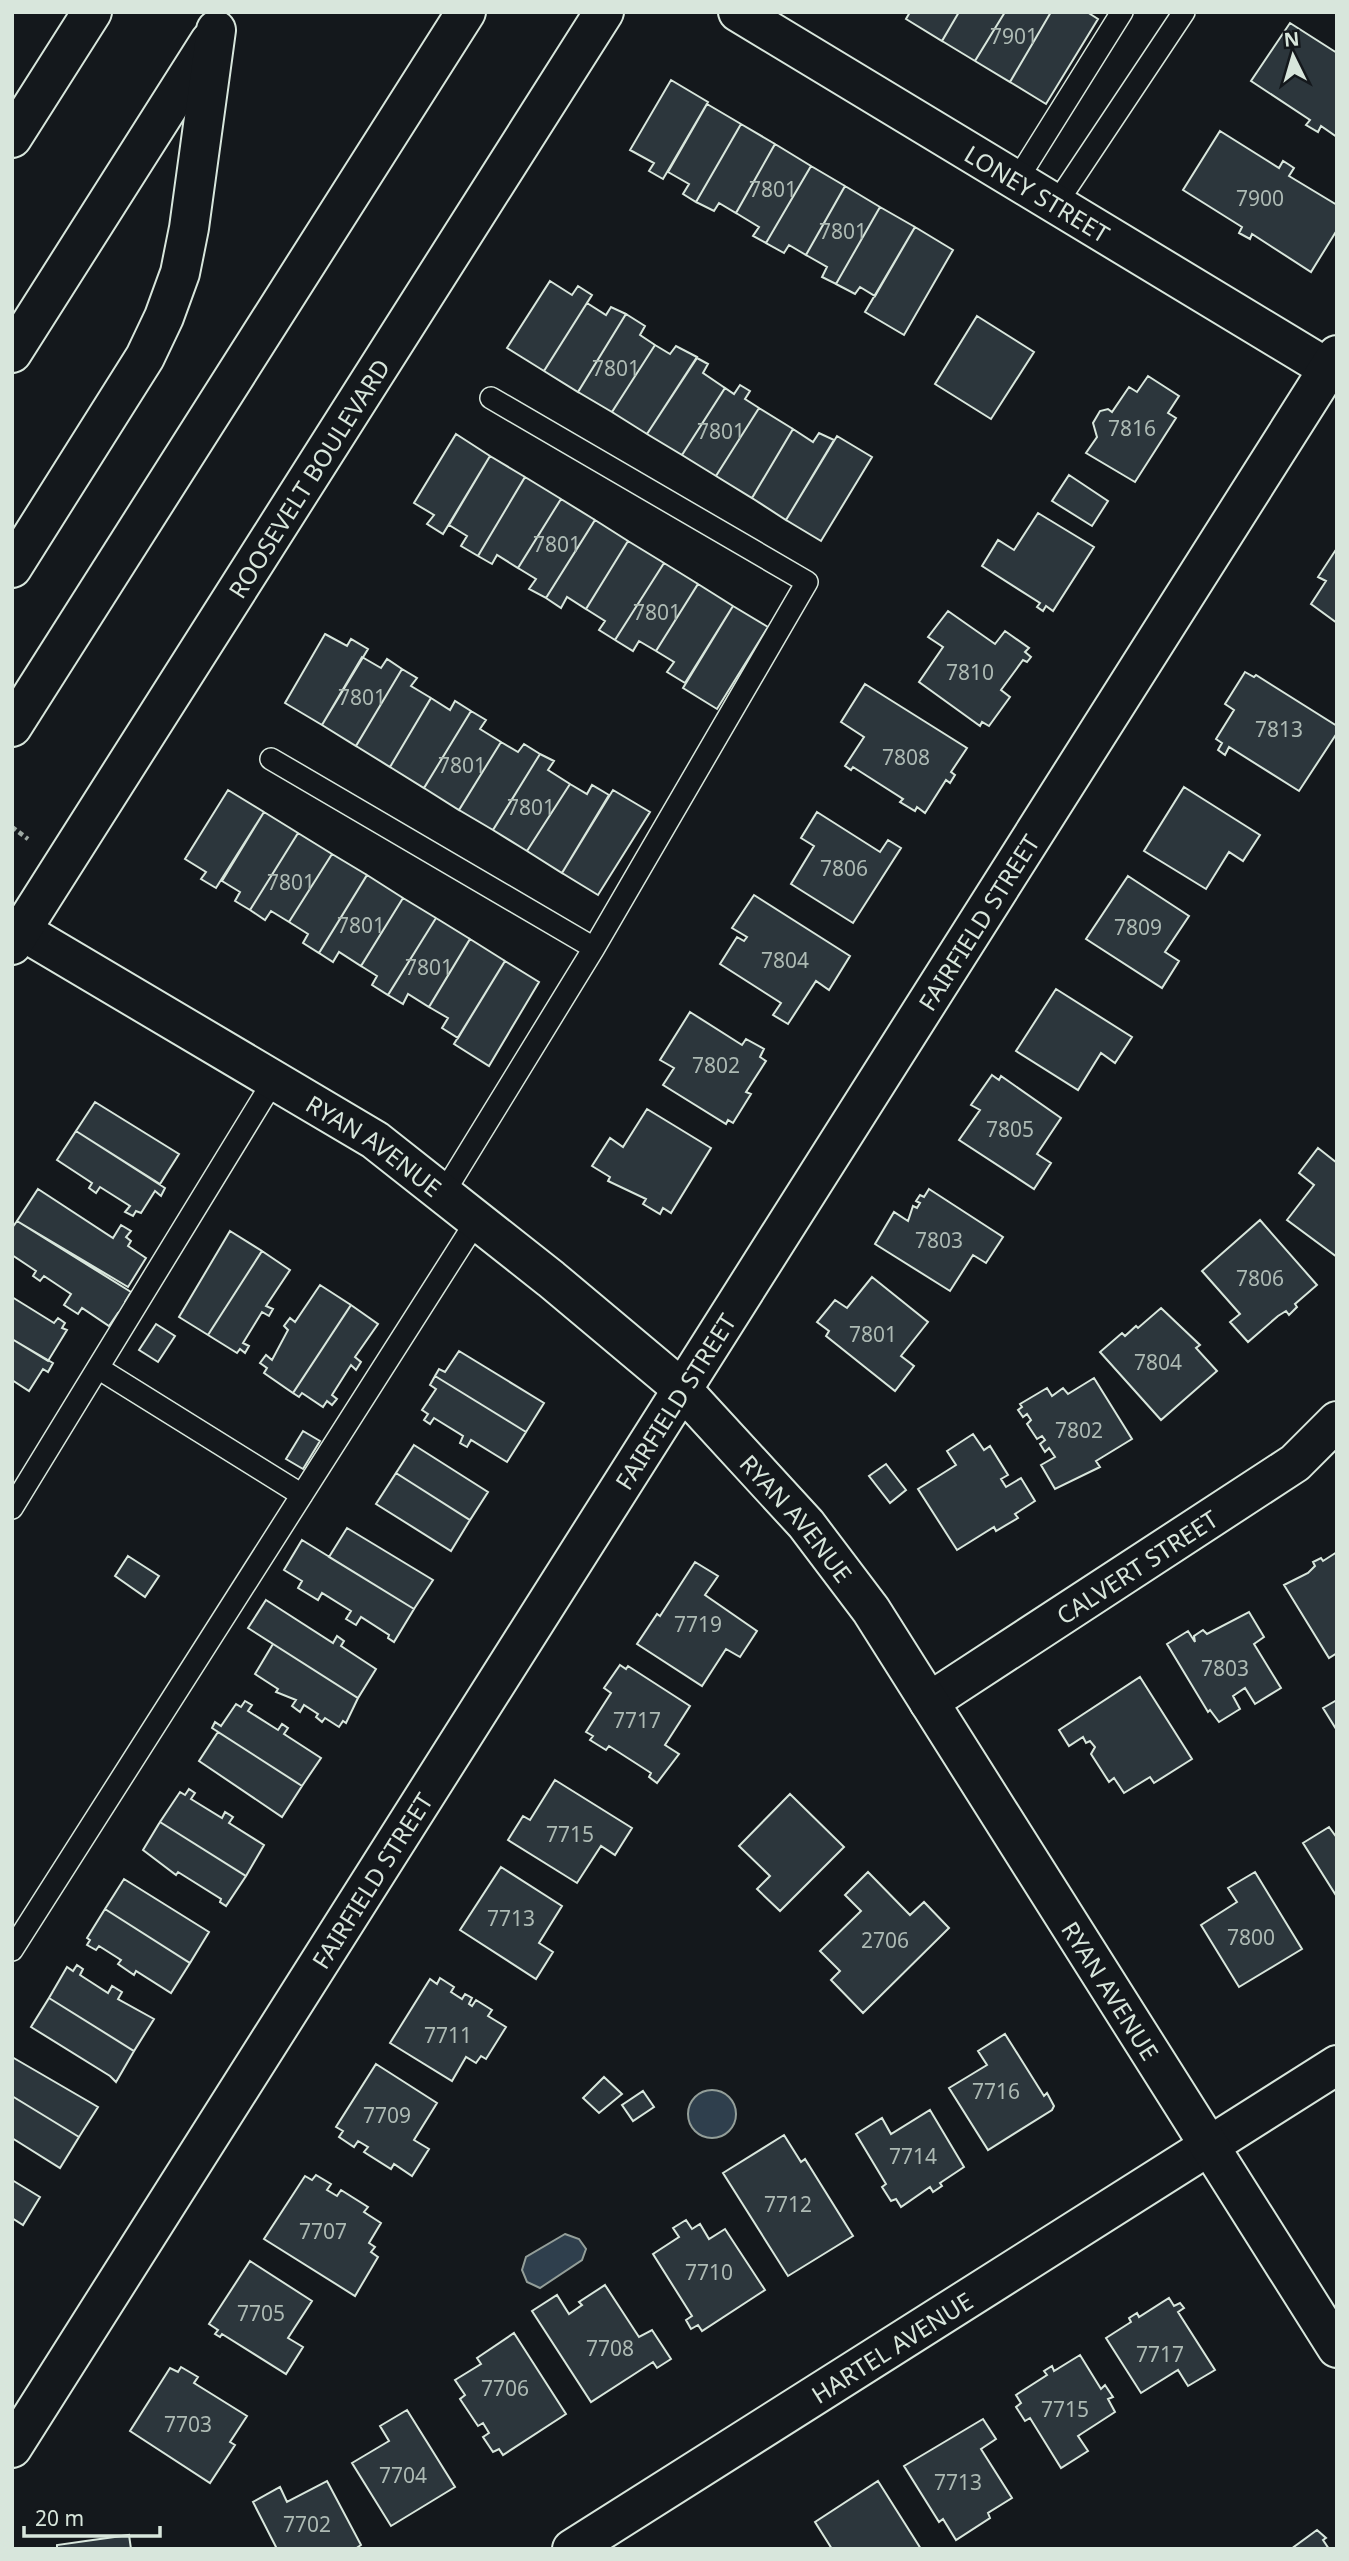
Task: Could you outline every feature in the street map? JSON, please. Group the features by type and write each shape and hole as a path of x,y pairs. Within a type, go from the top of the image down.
{"main road":[{"path":"12,138 82,28 107,12"},
{"path":"12,727 466,12"},
{"name":"ROOSEVELT BOULEVARD","path":"15,933 604,12"},
{"name":"LONEY STREET","path":"738,12 1056,204 1334,366"},
{"path":"12,353 222,21"},
{"path":"12,568 145,357 164,317 180,273 189,228 222,21"},
{"name":"FAIRFIELD STREET","path":"12,2448 681,1388 1334,366"},
{"name":"RYAN AVENUE","path":"15,933 375,1140 681,1388 806,1524 871,1610 1337,2348"},
{"name":"CALVERT STREET","path":"929,1702 1295,1463 1337,1421"},
{"name":"HARTEL AVENUE","path":"572,2549 1337,2065"}],"lane":[{"path":"1017,180 1122,12"},
{"path":"1056,204 1184,12"},
{"path":"443,1194 594,948 807,582 491,398"},
{"path":"271,759 594,948"},
{"path":"12,1508 274,1080"},
{"path":"12,1950 477,1220"},
{"path":"98,1368 302,1495"}],"path":[{"path":"12,827 29,839"}],"water":[{"path":"712,2090 729,2097 736,2114 729,2131 712,2138 695,2131 688,2114 695,2097"},
{"path":"565,2234 579,2239 586,2249 582,2260 540,2288 527,2282 522,2270 526,2257"}],"building":[{"path":"910,12 959,12 942,41 906,19"},
{"path":"959,12 1005,12 975,61 942,41"},
{"path":"1005,12 1051,12 1010,82 975,61"},
{"path":"1051,12 1087,12 1098,19 1046,104 1010,82"},
{"path":"1290,23 1337,53 1337,137 1321,126 1318,132 1306,125 1310,120 1251,81"},
{"path":"671,80 708,102 663,179 649,171 654,163 630,150"},
{"path":"707,104 741,124 696,202 683,194 689,184 668,172"},
{"path":"741,124 775,144 736,213 719,203 714,211 696,202"},
{"path":"1220,131 1279,168 1283,161 1288,164 1294,168 1289,176 1337,205 1337,230 1311,272 1252,234 1250,239 1239,233 1242,227 1183,190"},
{"path":"775,144 811,166 766,243 753,236 759,227 736,213"},
{"path":"811,166 845,186 806,255 789,245 784,253 766,243"},
{"path":"845,186 880,207 836,284 822,277 827,267 806,255"},
{"path":"880,207 915,227 875,296 860,287 855,294 836,284"},
{"path":"915,227 953,250 904,335 865,312"},
{"path":"550,281 572,295 578,286 592,295 544,371 507,348"},
{"path":"587,303 606,315 611,307 626,314 578,392 544,371"},
{"path":"626,314 645,326 640,335 655,345 612,412 578,392"},
{"path":"977,316 1034,352 991,419 935,384"},
{"path":"655,345 670,354 676,346 697,357 647,434 612,412"},
{"path":"697,358 708,364 703,373 725,388 682,455 647,434"},
{"path":"1148,376 1179,396 1168,413 1176,418 1135,482 1086,453 1097,437 1093,423 1100,411 1108,409 1112,412 1129,387 1137,392"},
{"path":"740,385 750,391 745,399 759,408 716,476 682,455 725,388 734,394"},
{"path":"759,408 793,429 752,498 716,476"},
{"path":"793,429 813,442 819,433 834,440 786,520 752,498"},
{"path":"456,434 490,456 443,534 427,524 434,515 414,503"},
{"path":"837,436 872,457 821,541 786,520"},
{"path":"490,456 525,477 478,556 461,546 467,536 449,525"},
{"path":"1069,475 1108,501 1092,526 1052,501"},
{"path":"525,477 561,499 518,568 497,555 492,564 478,556"},
{"path":"561,499 595,520 546,598 529,589 536,579 518,568"},
{"path":"1038,513 1094,547 1053,611 1046,606 1043,611 1037,607 1040,603 982,566 998,540 1014,550"},
{"path":"595,520 628,541 586,609 567,597 561,608 546,598"},
{"path":"628,541 664,563 615,640 599,630 605,621 586,609"},
{"path":"1337,548 1337,623 1311,604 1326,581 1318,577"},
{"path":"664,563 698,584 656,651 639,641 633,651 615,640"},
{"path":"698,584 733,606 685,683 667,672 674,662 656,651"},
{"path":"733,606 768,627 717,709 683,688"},
{"path":"948,611 995,644 1005,631 1029,648 1025,652 1031,657 1027,662 1023,660 1001,690 1010,697 989,726 982,722 980,726 919,682 943,647 928,637"},
{"path":"325,634 347,646 351,639 368,649 322,725 285,703"},
{"path":"362,657 381,668 387,659 402,669 356,746 322,725"},
{"path":"402,669 417,678 411,686 431,698 390,767 356,746"},
{"path":"1245,672 1254,677 1256,675 1337,726 1337,733 1299,791 1229,747 1225,755 1218,750 1222,743 1216,739 1234,710 1225,704"},
{"path":"865,684 967,748 951,772 955,775 950,783 946,780 925,813 917,807 915,811 900,802 903,799 853,767 851,770 845,766 864,737 841,722"},
{"path":"431,698 450,710 455,701 471,711 424,788 390,767"},
{"path":"471,711 486,720 480,729 501,742 459,810 424,788"},
{"path":"501,742 518,752 524,744 540,754 493,830 459,810"},
{"path":"540,754 554,761 548,770 570,784 527,851 493,830"},
{"path":"570,784 587,794 592,785 609,795 562,873 527,851"},
{"path":"1184,787 1260,835 1243,861 1229,852 1206,889 1144,851"},
{"path":"228,790 264,812 216,888 201,879 206,872 185,859"},
{"path":"613,790 650,812 598,895 562,873"},
{"path":"264,812 298,833 250,910 235,901 240,892 222,881"},
{"path":"817,812 880,852 888,840 901,848 853,923 791,884 814,846 801,838"},
{"path":"298,833 332,854 289,922 271,911 265,920 250,910"},
{"path":"332,854 367,875 319,953 303,943 308,934 289,922"},
{"path":"367,875 403,898 361,966 339,952 333,962 319,953"},
{"path":"1128,876 1189,916 1165,952 1179,961 1162,988 1086,939"},
{"path":"754,895 850,956 829,990 816,981 788,1024 773,1015 781,1003 720,964 737,937 744,941 747,937 732,928"},
{"path":"403,898 436,918 388,995 372,985 377,976 361,966"},
{"path":"436,918 470,939 429,1007 408,994 403,1004 388,995"},
{"path":"470,939 505,961 458,1038 442,1028 448,1018 429,1007"},
{"path":"505,961 539,982 489,1066 454,1044"},
{"path":"1056,989 1132,1037 1115,1063 1101,1053 1078,1090 1016,1051"},
{"path":"690,1012 742,1045 746,1039 764,1049 760,1057 766,1061 746,1092 751,1094 733,1123 728,1120 726,1124 663,1085 674,1068 660,1060"},
{"path":"992,1075 999,1080 1001,1076 1061,1118 1037,1154 1051,1163 1034,1189 959,1140 980,1110 971,1105"},
{"path":"95,1102 179,1154 160,1184 76,1131"},
{"path":"647,1109 711,1148 671,1213 663,1208 660,1214 643,1204 646,1199 608,1181 610,1177 592,1166 610,1138 623,1147"},
{"path":"76,1131 165,1188 161,1196 155,1191 141,1213 136,1211 133,1216 125,1212 130,1206 100,1187 96,1193 89,1188 92,1183 57,1160"},
{"path":"1318,1148 1337,1163 1337,1257 1287,1220 1314,1185 1299,1173"},
{"path":"38,1189 113,1238 121,1225 131,1231 126,1237 131,1241 128,1246 146,1258 128,1287 17,1221"},
{"path":"929,1189 1003,1237 986,1263 973,1255 950,1291 875,1244 894,1212 908,1221 913,1206 917,1208 920,1203 916,1201 920,1195 924,1197"},
{"path":"1260,1220 1317,1285 1295,1304 1297,1307 1289,1315 1286,1311 1278,1316 1248,1342 1230,1322 1240,1314 1202,1271"},
{"path":"17,1221 131,1292 125,1302 126,1307 109,1326 82,1308 78,1314 64,1305 71,1294 44,1276 40,1281 33,1276 36,1271 12,1255 12,1228"},
{"path":"230,1231 262,1251 208,1335 179,1317"},
{"path":"262,1251 290,1270 266,1306 273,1309 269,1316 262,1312 243,1343 249,1346 245,1353 240,1349 237,1353 208,1335"},
{"path":"872,1277 928,1322 901,1356 914,1366 895,1391 826,1336 829,1331 817,1322 835,1300 847,1308"},
{"path":"320,1285 351,1305 293,1393 264,1373 267,1368 260,1363 266,1355 272,1360 288,1330 284,1326 290,1318 295,1322"},
{"path":"12,1297 54,1323 58,1318 65,1323 62,1328 67,1330 48,1361 12,1339"},
{"path":"351,1305 378,1324 355,1357 361,1362 356,1370 351,1365 332,1395 337,1399 332,1405 327,1401 323,1407 302,1393 299,1397 293,1393"},
{"path":"1161,1308 1200,1345 1196,1348 1217,1371 1161,1420 1100,1352 1122,1333 1125,1336 1136,1326 1138,1328"},
{"path":"156,1324 175,1336 158,1362 139,1350"},
{"path":"12,1339 53,1363 48,1372 43,1369 29,1391 12,1380"},
{"path":"459,1351 544,1403 526,1432 435,1376 439,1369 445,1372"},
{"path":"435,1376 526,1432 507,1462 471,1440 467,1447 460,1443 463,1436 434,1418 430,1424 424,1420 428,1414 422,1410 436,1389 430,1385"},
{"path":"1094,1378 1132,1439 1096,1461 1100,1467 1055,1489 1041,1465 1055,1457 1049,1448 1045,1452 1040,1444 1045,1440 1042,1436 1037,1439 1027,1424 1031,1420 1027,1414 1023,1417 1018,1410 1022,1407 1020,1404 1047,1388 1052,1396 1063,1388 1068,1394"},
{"path":"303,1431 320,1441 303,1469 286,1459"},
{"path":"973,1434 984,1450 990,1446 1008,1475 1001,1479 1006,1487 1021,1478 1035,1501 1015,1514 1018,1518 996,1531 994,1527 957,1550 918,1489 956,1465 947,1451"},
{"path":"414,1445 488,1492 470,1520 396,1473"},
{"path":"886,1464 906,1490 890,1503 869,1476"},
{"path":"396,1473 470,1520 451,1551 376,1504"},
{"path":"347,1528 433,1580 414,1609 329,1557"},
{"path":"302,1540 414,1609 394,1642 388,1638 389,1635 361,1617 356,1625 346,1619 351,1611 322,1593 318,1600 298,1588 302,1581 284,1570"},
{"path":"1337,1552 1337,1653 1329,1658 1284,1585 1308,1573 1315,1566 1313,1562 1321,1558 1323,1561"},
{"path":"128,1556 159,1576 145,1597 115,1576"},
{"path":"695,1562 718,1576 705,1595 757,1631 740,1657 726,1649 702,1686 637,1644 657,1614 660,1616"},
{"path":"266,1600 333,1643 337,1636 344,1641 341,1646 376,1669 358,1698 248,1628"},
{"path":"1249,1612 1264,1637 1254,1644 1281,1688 1255,1704 1245,1688 1233,1696 1240,1709 1219,1722 1210,1710 1208,1712 1167,1644 1188,1631 1195,1642 1194,1636 1203,1630 1207,1634"},
{"path":"273,1644 358,1698 346,1723 343,1721 339,1727 325,1718 322,1722 316,1717 318,1714 304,1705 300,1712 292,1706 296,1700 276,1692 278,1689 255,1674"},
{"path":"620,1665 626,1669 628,1666 690,1706 665,1745 679,1754 657,1783 649,1777 651,1773 609,1746 606,1750 590,1740 593,1736 586,1732 611,1693 604,1688"},
{"path":"1140,1677 1192,1759 1154,1783 1150,1777 1124,1793 1114,1778 1109,1782 1091,1754 1095,1747 1090,1741 1086,1743 1083,1737 1069,1746 1059,1730"},
{"path":"1337,1700 1337,1728 1336,1729 1323,1708"},
{"path":"245,1701 252,1705 248,1711 278,1730 282,1724 288,1728 284,1734 321,1758 302,1786 212,1728 215,1722 221,1726 236,1704 241,1707"},
{"path":"218,1732 302,1786 282,1817 199,1761"},
{"path":"555,1780 632,1828 615,1855 601,1846 577,1883 508,1840 523,1816 530,1820"},
{"path":"189,1789 195,1793 191,1799 222,1818 225,1812 233,1817 229,1823 264,1845 246,1876 160,1822 180,1792 185,1795"},
{"path":"790,1794 844,1847 780,1911 757,1889 770,1876 739,1846"},
{"path":"160,1822 246,1876 226,1906 220,1902 221,1899 178,1872 176,1875 143,1850"},
{"path":"1329,1827 1337,1838 1337,1897 1303,1843"},
{"path":"501,1867 562,1906 539,1943 553,1952 536,1979 460,1930"},
{"path":"868,1872 910,1915 924,1902 949,1928 863,2013 831,1980 840,1971 820,1951 861,1911 845,1895"},
{"path":"1255,1872 1302,1949 1239,1987 1201,1925 1237,1902 1228,1888"},
{"path":"124,1879 209,1932 190,1963 105,1909"},
{"path":"105,1909 190,1963 171,1993 136,1971 134,1975 118,1964 121,1960 99,1946 96,1950 87,1945 90,1940 87,1938"},
{"path":"77,1965 83,1969 80,1975 108,1993 112,1986 122,1992 118,1999 154,2019 134,2051 49,1998 67,1967 73,1971"},
{"path":"440,1978 454,1987 451,1992 462,1999 465,1994 472,1998 469,2004 472,2006 476,2000 492,2010 488,2016 506,2027 486,2059 481,2056 476,2063 466,2057 452,2081 390,2043 430,1979 437,1984"},
{"path":"49,1998 134,2051 116,2082 31,2027"},
{"path":"1005,2034 1044,2096 1047,2093 1054,2106 1052,2110 988,2150 949,2088 987,2065 978,2051"},
{"path":"12,2057 98,2107 79,2137 12,2096"},
{"path":"376,2064 437,2103 414,2140 429,2149 412,2176 394,2164 391,2169 364,2152 368,2147 358,2141 354,2147 339,2137 343,2131 336,2127"},
{"path":"604,2077 622,2094 599,2113 583,2098"},
{"path":"643,2091 654,2107 633,2121 622,2105"},
{"path":"12,2096 79,2137 60,2168 12,2138"},
{"path":"930,2110 964,2167 940,2183 942,2186 933,2192 930,2187 901,2207 896,2199 891,2201 882,2187 886,2184 856,2134 882,2118 891,2134"},
{"path":"784,2135 801,2162 805,2159 853,2236 788,2276 723,2173"},
{"path":"316,2175 331,2184 327,2190 337,2196 341,2190 368,2207 364,2212 381,2223 369,2243 375,2247 371,2252 378,2257 355,2296 264,2239 305,2176 312,2180"},
{"path":"12,2180 40,2197 23,2225 12,2218"},
{"path":"686,2220 692,2229 700,2224 709,2239 725,2229 765,2290 702,2331 698,2325 691,2329 686,2320 692,2316 653,2254 679,2237 673,2228"},
{"path":"250,2261 312,2301 288,2338 303,2347 286,2374 222,2334 220,2337 215,2334 218,2330 209,2324"},
{"path":"605,2285 639,2337 652,2330 671,2359 657,2368 653,2362 591,2402 532,2311 557,2295 569,2314 582,2305 579,2302"},
{"path":"1169,2298 1174,2306 1180,2303 1184,2308 1178,2312 1215,2370 1188,2386 1178,2370 1141,2393 1106,2338 1131,2322 1129,2318 1137,2313 1139,2317"},
{"path":"514,2333 566,2414 503,2455 499,2449 493,2452 483,2437 489,2433 483,2423 478,2426 460,2399 465,2395 455,2380 481,2364 477,2358"},
{"path":"1080,2355 1101,2389 1105,2385 1113,2397 1108,2399 1115,2412 1078,2436 1088,2451 1061,2468 1030,2418 1025,2421 1016,2407 1021,2403 1016,2395 1047,2375 1044,2371 1052,2366 1054,2371"},
{"path":"181,2367 198,2377 194,2383 247,2416 230,2442 235,2445 210,2483 130,2431 170,2368 178,2372"},
{"path":"407,2410 455,2487 391,2526 352,2463 389,2441 380,2426"},
{"path":"983,2419 996,2439 981,2449 1012,2498 988,2513 990,2518 956,2540 943,2519 939,2522 904,2466"},
{"path":"327,2481 361,2545 355,2549 277,2549 253,2502 280,2487 287,2502"},
{"path":"878,2481 921,2549 832,2549 815,2522"},
{"path":"1317,2530 1326,2538 1323,2540 1329,2549 1291,2549"},
{"path":"129,2535 131,2549 57,2549 57,2545"}]}
